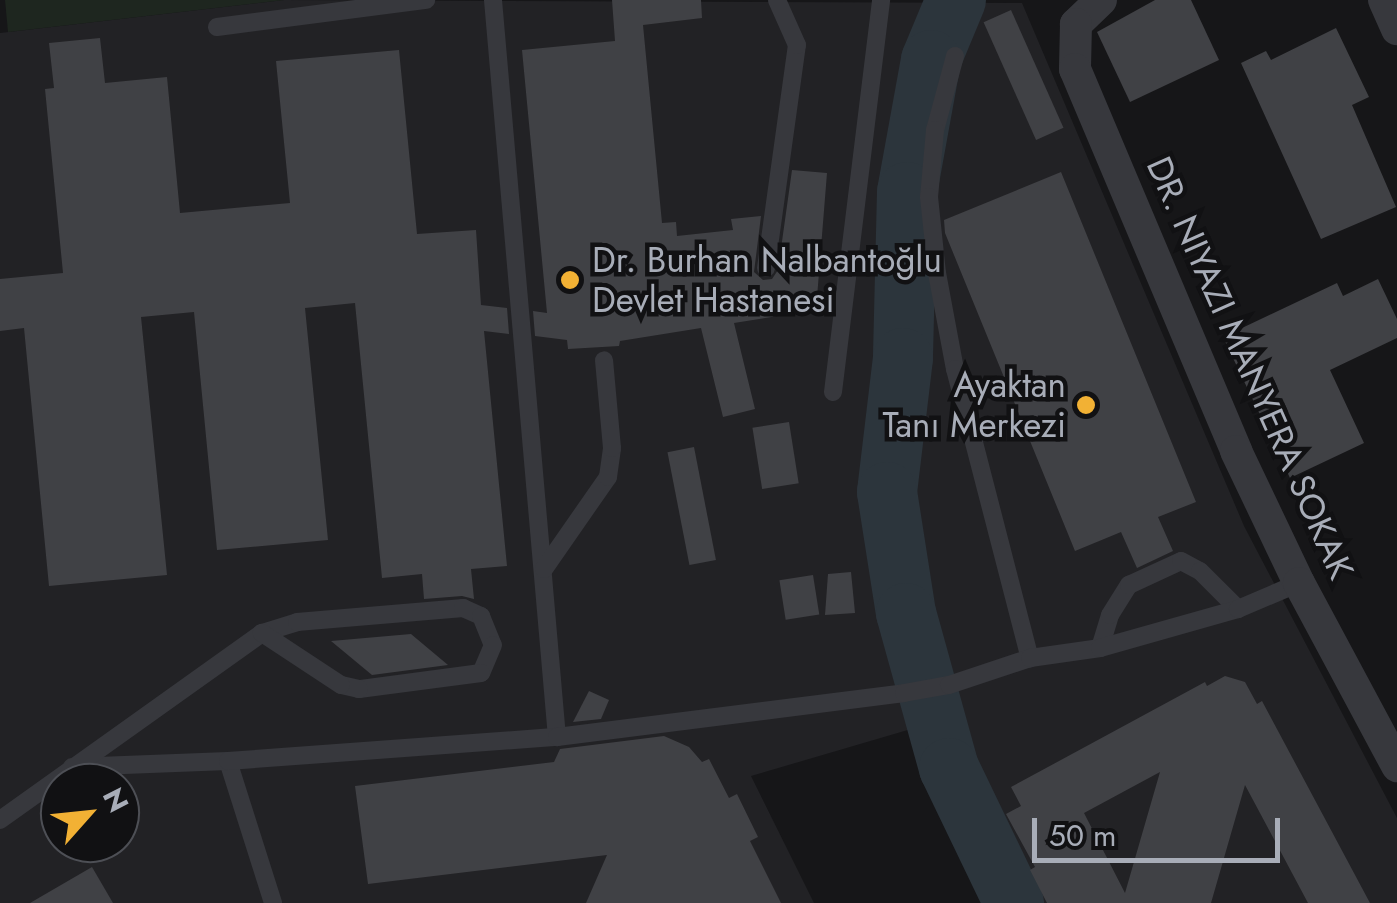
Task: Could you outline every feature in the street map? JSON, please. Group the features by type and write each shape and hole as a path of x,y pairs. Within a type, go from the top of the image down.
{"street":[{"name":"DR. NIYAZI MANYERA SOKAK","path":"1101,0 1076,24 1075,69 1236,450 1299,582 1397,766"},
{"path":"1384,0 1397,30"}],"lane":[{"path":"217,28 426,0"},
{"path":"493,0 557,737"},
{"path":"766,268 797,45 777,0"},
{"path":"833,392 882,0"},
{"path":"955,56 935,130 929,197 937,273 955,370 1030,658"},
{"path":"544,569 608,478 612,448 604,360"},
{"path":"1100,648 1110,615 1130,585 1181,561 1200,571 1238,608"},
{"path":"140,764 557,737 904,694 949,685 1030,658 1100,648 1238,608 1299,582"},
{"path":"78,763 262,633 296,622 462,608 481,616 493,645 480,673 359,689 341,685 262,633"},
{"path":"228,761 273,903"},
{"path":"0,820 40,791"}],"shaded area":[{"path":"5,0 284,0 8,32"},
{"name":"Dr. Burhan Nalbantoğlu Devlet Hastanesi","path":"284,0 1022,3 1244,526 1397,818 1397,903 1001,903 918,727 751,776 814,903 0,903 0,33"}],"building":[{"path":"612,0 701,0 702,18 643,25 662,223 676,222 677,236 733,230 731,219 761,216 754,272 763,280 772,279 778,270 792,170 827,173 816,310 734,323 755,409 723,417 701,328 620,341 619,346 568,349 567,340 535,336 533,311 547,313 522,50 615,41"},
{"path":"1155,0 1191,0 1219,60 1130,102 1097,32"},
{"path":"1011,10 1063,128 1036,140 984,22"},
{"path":"1336,28 1369,97 1352,105 1396,207 1321,239 1241,63 1266,51 1271,60"},
{"path":"100,38 105,83 167,77 180,213 290,203 276,61 399,50 417,234 476,230 481,305 507,308 509,334 484,331 507,566 471,569 474,599 424,599 422,574 382,578 355,303 305,308 328,540 217,550 194,312 141,317 167,575 49,586 24,328 0,331 0,279 63,273 45,89 54,88 49,43"},
{"name":"Ayaktan Tanı Merkezi","path":"1061,172 1196,502 1158,517 1173,551 1137,568 1121,532 1075,551 945,233 944,220"},
{"path":"1378,279 1397,319 1397,338 1330,370 1364,443 1290,478 1223,337 1337,283 1343,296"},
{"path":"789,422 799,483 762,489 752,428"},
{"path":"694,447 716,560 689,565 667,452"},
{"path":"851,572 855,613 825,615 828,574"},
{"path":"813,575 819,615 786,620 779,580"},
{"path":"411,634 448,665 372,675 331,641"},
{"path":"1225,676 1245,682 1257,704 1262,701 1370,903 1308,903 1245,785 1211,903 1047,903 1030,870 1035,867 1006,814 1021,806 1011,787 1205,682 1207,686","holes":["1160,772 1125,893 1084,813"]},
{"path":"589,691 609,700 601,719 573,722"},
{"path":"664,736 689,747 702,762 709,759 729,798 737,794 758,837 750,841 781,903 586,903 607,855 368,884 355,786 554,762 560,749"},
{"path":"92,867 113,903 30,903"}],"waterway":[{"path":"956,0 931,60 907,192 903,358 887,492 906,613 949,768 1014,903"}],"place":[{"name":"Dr. Burhan Nalbantoğlu Devlet Hastanesi","path":"570,280"},
{"name":"Ayaktan Tanı Merkezi","path":"1086,405"}]}
